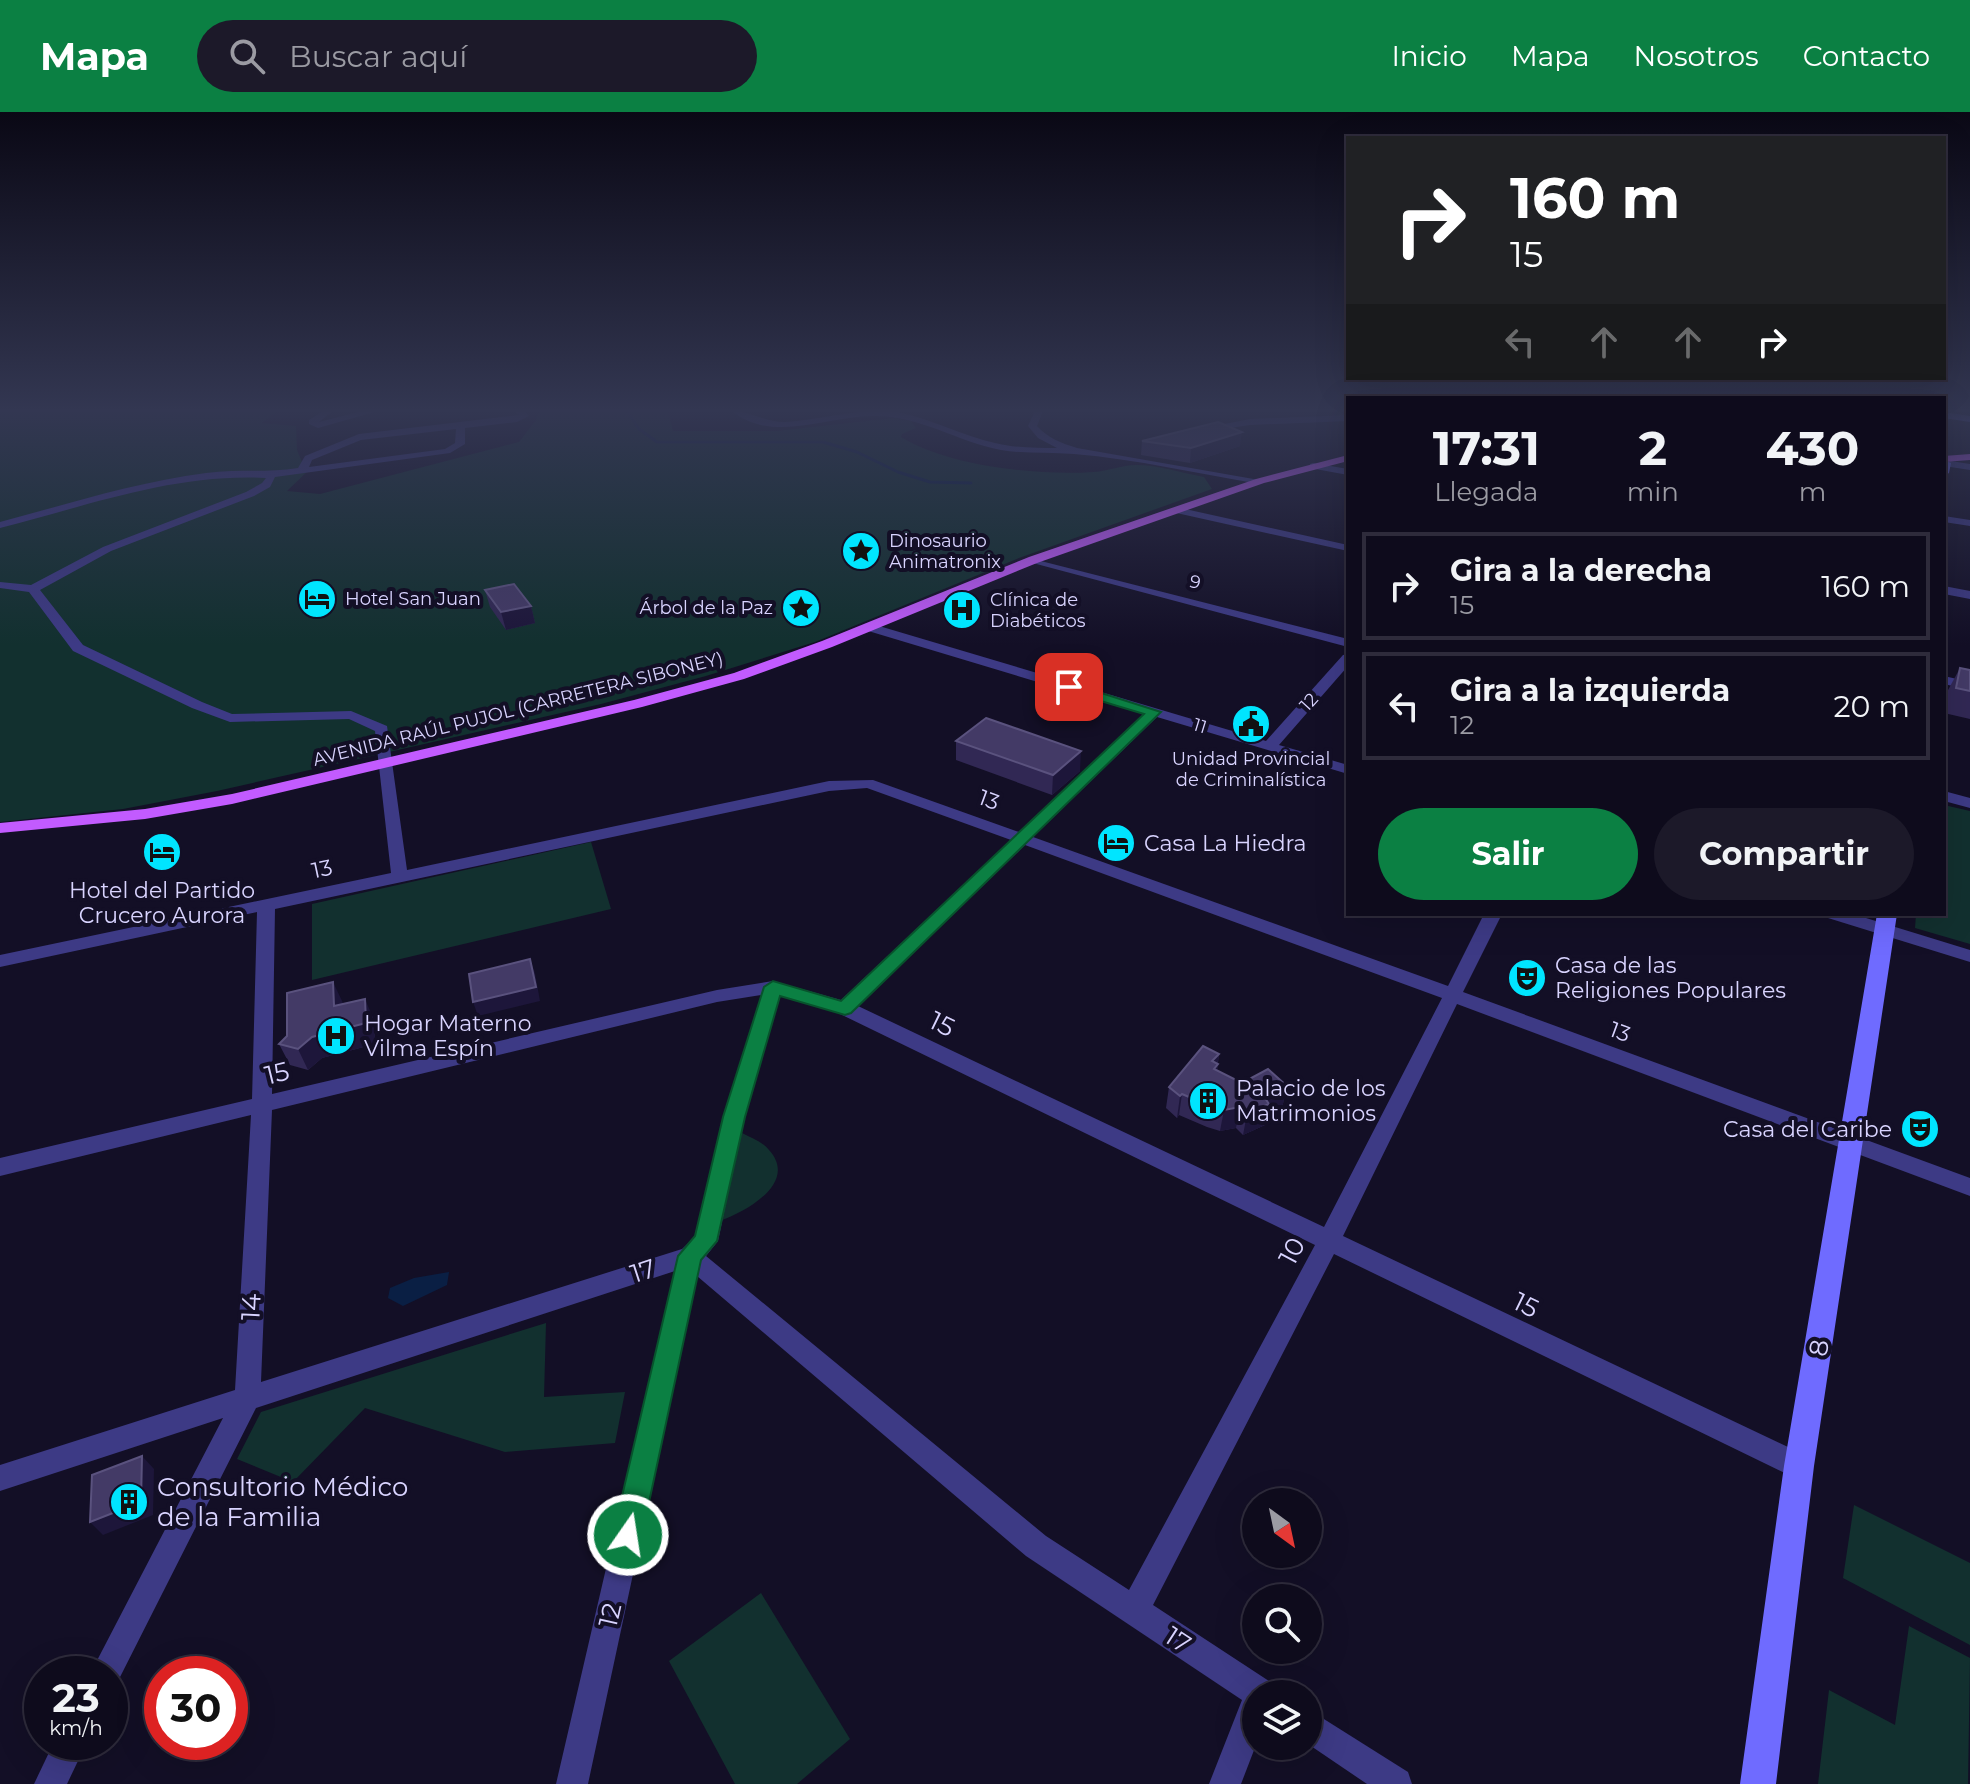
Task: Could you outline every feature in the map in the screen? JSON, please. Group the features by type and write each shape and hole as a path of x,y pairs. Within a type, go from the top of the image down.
{"main road":[{"name":"AVENIDA RAÚL PUJOL (CARRETERA SIBONEY)","path":"3,830 145,814 232,799 637,704 739,676 1033,560 1237,489"}],"street":[{"path":"0,525 148,489"},
{"path":"0,585 33,589 107,549 259,489"},
{"path":"1176,510 1346,548"},
{"path":"1946,519 1970,523"},
{"name":"9","path":"1033,560 1346,642"},
{"path":"33,589 78,648 230,718 351,715 382,729 400,877"},
{"path":"1946,590 1970,595"},
{"name":"11","path":"869,627 1346,769"},
{"name":"12","path":"1269,747 1346,660"},
{"path":"1946,680 1970,686"},
{"path":"845,1008 1154,712"},
{"name":"13","path":"0,961 829,786 868,783 1970,1187"},
{"path":"1946,797 1970,803"},
{"name":"14","path":"114,1656 247,1399 262,1105 266,906"},
{"name":"10","path":"1134,1611 1329,1241 1492,916"},
{"path":"1847,916 1886,922 1970,956"},
{"name":"8","path":"1758,1784 1799,1466 1886,922"},
{"name":"12","path":"572,1784 690,1256 706,1241 734,1117 773,987"},
{"name":"15","path":"0,1167 584,1026 717,996 773,987 845,1008 1799,1466"},
{"name":"17","path":"0,1478 690,1256 1036,1546 1242,1682"},
{"path":"1322,1734 1396,1784"},
{"path":"1225,1784 1242,1740"},
{"path":"50,1784 62,1760"}],"green space":[{"path":"0,489 289,489 287,491 320,494 339,489 1212,489 1019,558 815,642 706,676 601,704 217,791 123,809 0,822"},
{"path":"1946,805 1970,811 1970,944 1915,928 1916,916 1946,916"},
{"path":"591,842 611,909 312,980 312,904"},
{"path":"742,1133 769,1150 777,1162 778,1174 773,1185 754,1203 720,1221"},
{"path":"546,1323 544,1397 625,1392 615,1443 505,1452 365,1408 293,1482 237,1459 261,1412"},
{"path":"1854,1505 1970,1563 1970,1645 1843,1578"},
{"path":"761,1593 850,1739 797,1784 735,1784 669,1661"},
{"path":"1909,1626 1970,1658 1968,1784 1818,1784 1829,1690 1895,1725"}],"water":[{"path":"449,1272 447,1285 403,1306 388,1298 390,1288 414,1278"}],"building":[{"path":"514,584 531,606 501,612 485,590"},
{"path":"1960,668 1970,670 1970,691 1956,688"},
{"path":"986,718 1081,751 1053,775 956,741"},
{"path":"530,959 536,987 473,1002 469,974"},
{"path":"333,982 334,1006 365,999 366,1023 312,1037 298,1049 279,1044 287,1036 287,993"},
{"path":"1203,1046 1219,1054 1212,1061 1218,1064 1214,1069 1242,1083 1268,1069 1287,1086 1265,1098 1269,1104 1247,1114 1240,1107 1224,1110 1182,1094 1180,1096 1169,1087"},
{"path":"142,1456 141,1502 90,1522 92,1475"}],"place":[{"name":"Dinosaurio Animatronix","path":"861,551"},
{"name":"Hotel San Juan","path":"317,599"},
{"name":"Árbol de la Paz","path":"801,608"},
{"name":"Clínica de Diabéticos","path":"962,610"},
{"name":"Unidad Provincial de Criminalística","path":"1251,724"},
{"name":"Casa La Hiedra","path":"1116,843"},
{"name":"Hotel del Partido Crucero Aurora","path":"162,852"},
{"name":"Casa de las Religiones Populares","path":"1527,978"},
{"name":"Hogar Materno Vilma Espín","path":"336,1036"},
{"name":"Palacio de los Matrimonios","path":"1208,1101"},
{"name":"Casa del Caribe","path":"1920,1129"},
{"name":"Consultorio Médico de la Familia","path":"129,1502"}],"route":[{"path":"628,1535 690,1256 706,1241 734,1117 773,987 845,1008 1154,712 1069,687"}]}
